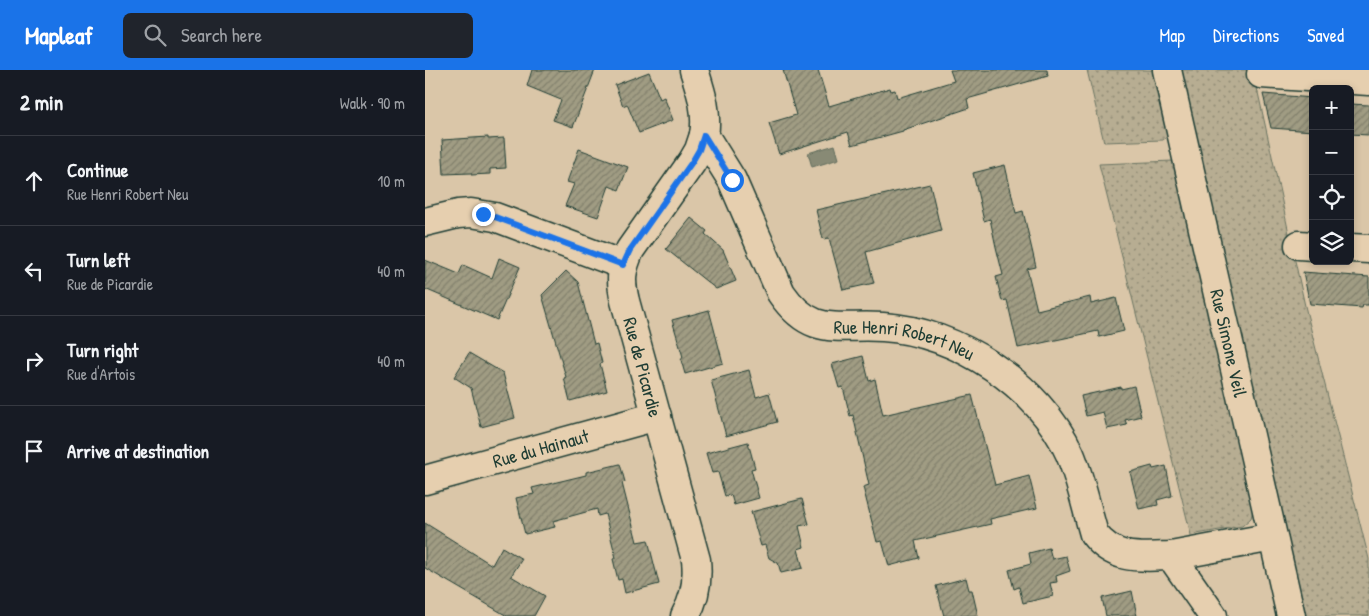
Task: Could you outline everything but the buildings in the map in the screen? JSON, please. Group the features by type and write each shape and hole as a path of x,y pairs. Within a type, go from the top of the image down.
{"street":[{"path":"694,70 705,108 706,122 704,135"},
{"name":"Rue Simone Veil","path":"1167,70 1291,616"},
{"path":"1261,74 1369,81"},
{"name":"Rue de Picardie","path":"685,616 696,584 696,560 622,289 621,276 623,265 630,250 692,162 699,150 704,135"},
{"name":"Rue Henri Robert Neu","path":"704,135 732,180 781,293 799,315 825,326 884,327 917,332 956,346 993,367 1036,403 1061,437 1077,470 1094,534 1106,548 1133,557 1171,556 1273,537"},
{"path":"425,222 458,214 471,213 495,217 623,265"},
{"path":"1354,248 1369,250"},
{"name":"Rue du Hainaut","path":"425,480 657,416"},
{"path":"1171,556 1213,616"}],"shaded area":[{"path":"1087,70 1154,70 1169,135 1163,140 1104,142"},
{"path":"1180,70 1253,70 1305,306 1369,559 1369,616 1303,616"},
{"path":"835,145 839,159 812,167 808,153"},
{"path":"1173,161 1254,506 1251,518 1242,526 1191,535 1099,164"}],"route":[{"path":"483,214 623,265 630,250 692,162 699,150 704,135 732,180"}]}
